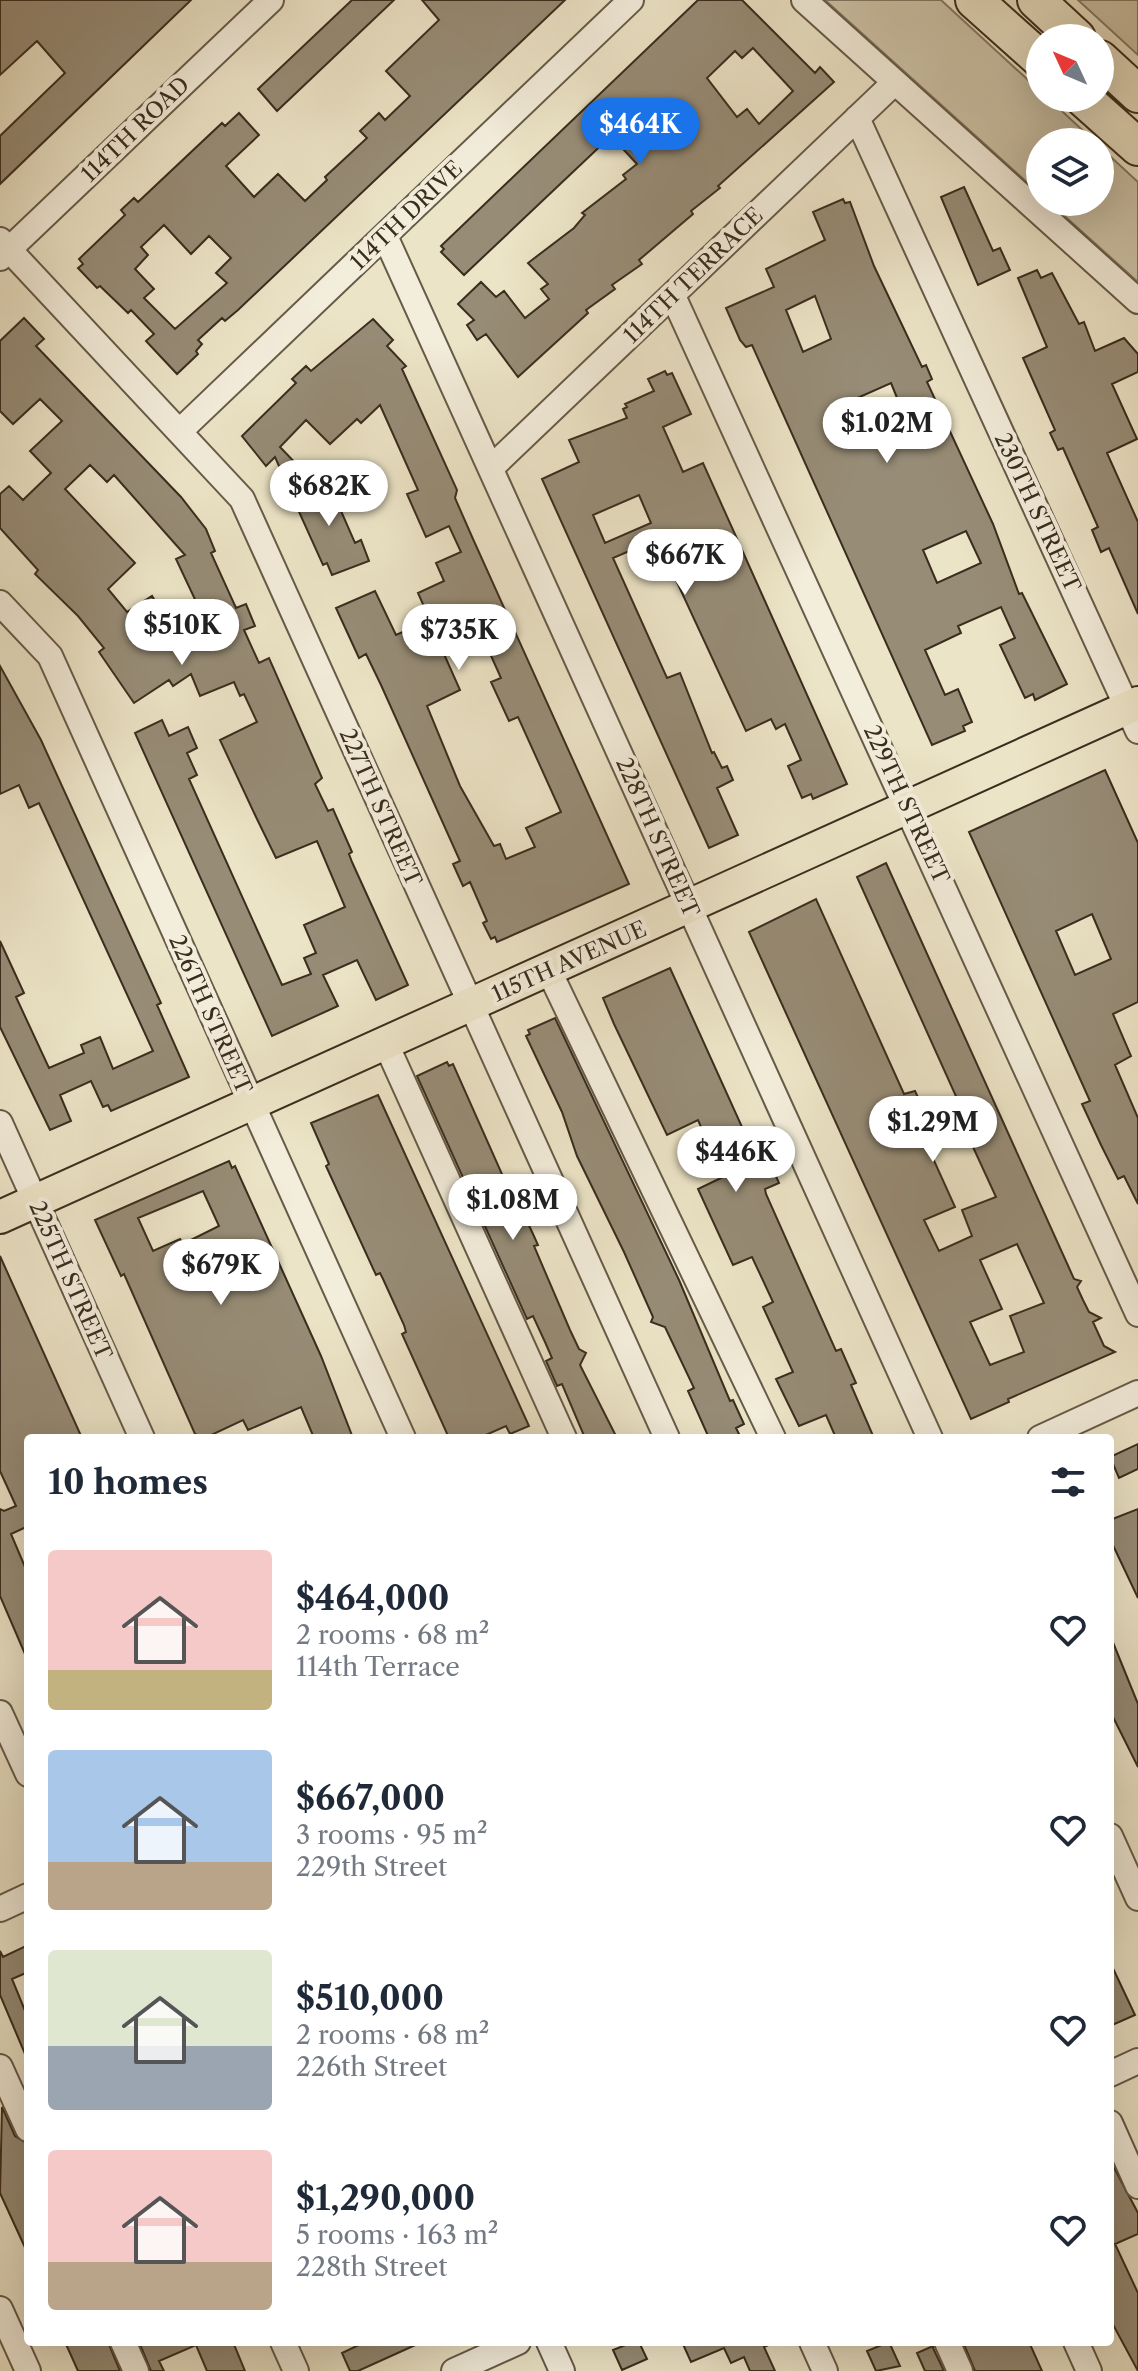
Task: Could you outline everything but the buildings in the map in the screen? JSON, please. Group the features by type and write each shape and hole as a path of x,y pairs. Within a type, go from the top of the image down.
{"highway":[{"path":"974,0 1026,46"},
{"path":"1036,0 1062,24"},
{"path":"1114,72 1138,94"},
{"path":"1099,112 1138,147"}],"main road":[{"name":"115TH AVENUE","path":"0,1217 908,807 1134,714"}],"street":[{"name":"114TH ROAD","path":"3,249 271,0"},
{"name":"114TH DRIVE","path":"181,430 631,0"},
{"path":"804,0 1138,301"},
{"name":"114TH TERRACE","path":"491,468 895,82"},
{"name":"230TH STREET","path":"857,118 1134,714"},
{"name":"228TH STREET","path":"385,236 928,1434"},
{"name":"227TH STREET","path":"3,249 181,430 242,499 665,1434"},
{"name":"229TH STREET","path":"673,296 1138,1314"},
{"name":"226TH STREET","path":"0,603 50,656 401,1434"},
{"path":"549,971 771,1434"},
{"path":"386,1044 562,1434"},
{"name":"225TH STREET","path":"0,1123 140,1434"},
{"path":"1049,1434 1138,1393"},
{"path":"0,1713 24,1765"},
{"path":"1114,1845 1138,1898"},
{"path":"0,1909 24,1898"},
{"path":"1114,2072 1138,2061"},
{"path":"0,2067 24,2120"},
{"path":"1114,2132 1138,2186"},
{"path":"0,2309 28,2371"},
{"path":"125,2346 136,2371"},
{"path":"285,2346 296,2371"},
{"path":"454,2371 509,2346"},
{"path":"551,2346 562,2371"},
{"path":"814,2346 825,2371"},
{"path":"949,2346 960,2371"},
{"path":"1078,2346 1089,2371"}],"shaded area":[{"path":"825,0 941,0 1026,78 1026,112 1063,112 1080,128 1026,128 1026,181"},
{"path":"1078,0 1138,0 1138,55 1114,33 1114,24 1104,24"},
{"path":"1114,160 1138,182 1138,282 1065,216 1114,216"}]}
